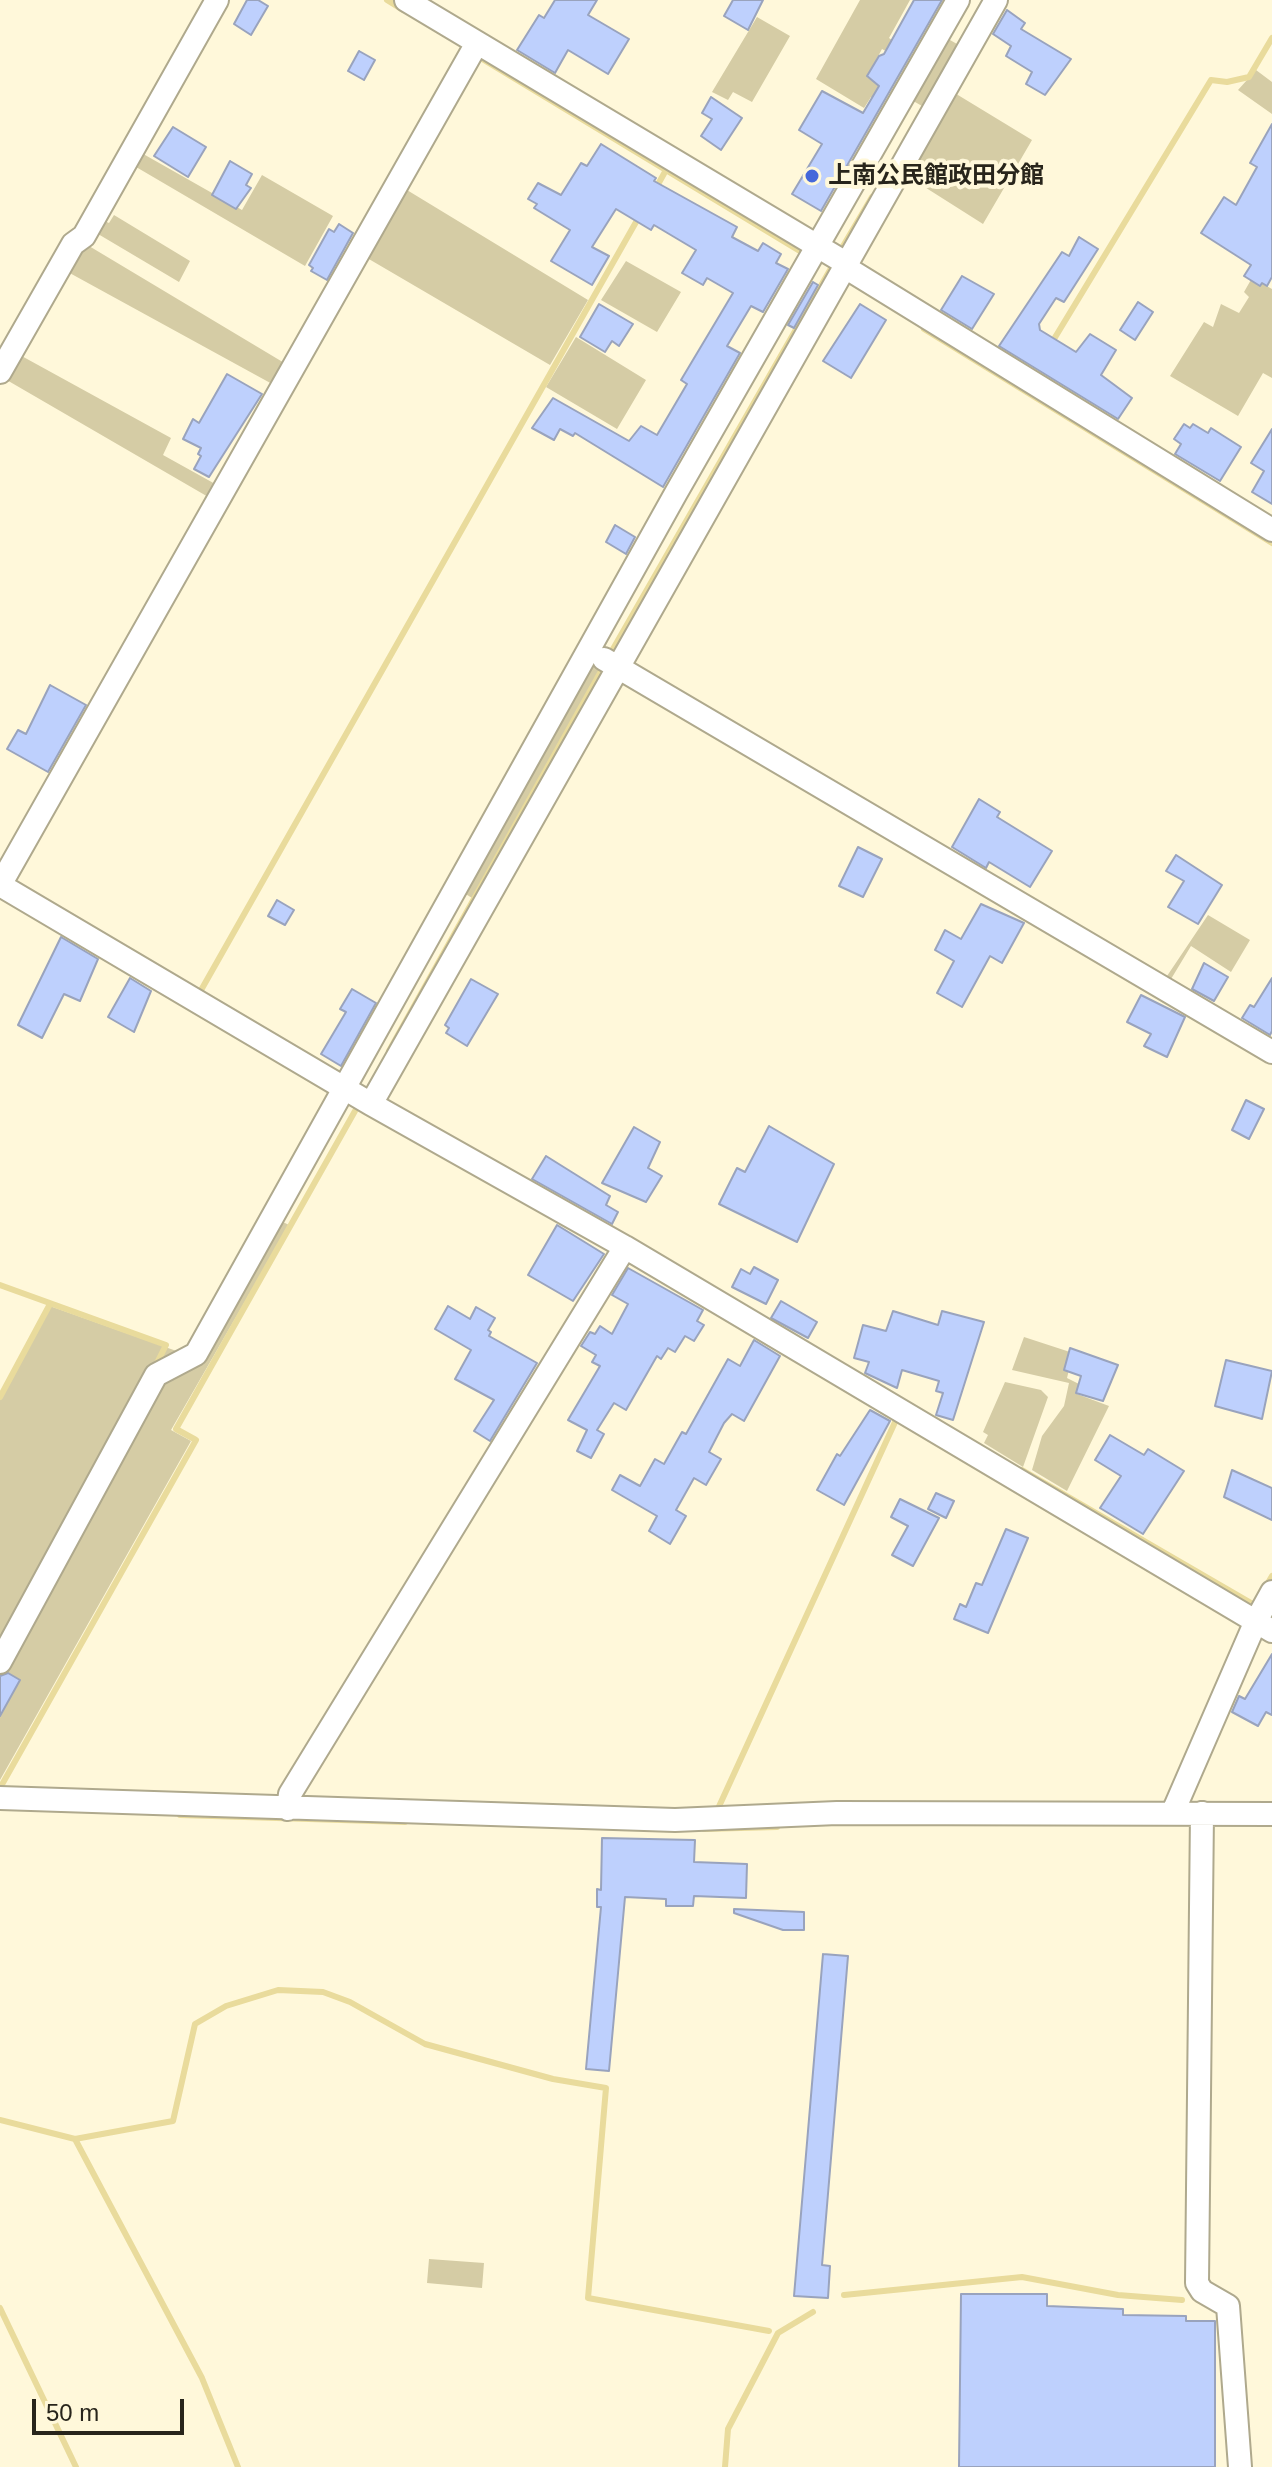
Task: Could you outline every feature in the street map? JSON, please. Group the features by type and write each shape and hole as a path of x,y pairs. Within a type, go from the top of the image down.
{"street":[{"path":"0,372 73,244 84,236 217,0"},
{"path":"406,0 473,49 834,257 1272,530"},
{"path":"375,1097 605,660 834,257 958,0"},
{"path":"0,1662 156,1375 196,1354 349,1082 605,660 834,257 996,0"},
{"path":"473,49 0,885 349,1082 625,1247 1265,1613 1173,1812"},
{"path":"605,660 1272,1052"},
{"path":"288,1804 625,1247"},
{"path":"0,1798 288,1804 675,1820 837,1813 1173,1812 1202,1818 1272,1814"},
{"path":"1202,1818 1197,2283 1202,2291 1225,2302 1230,2315 1240,2467"}],"shaded area":[{"path":"860,0 910,0 889,38 901,46 895,56 882,49 867,77 887,90 880,101 871,97 864,108 816,79"},
{"path":"757,17 790,36 752,102 733,92 728,100 712,92"},
{"path":"943,36 957,44 922,106 908,98"},
{"path":"1256,70 1272,82 1272,114 1238,90"},
{"path":"953,92 1032,140 983,224 912,179 913,176 907,171"},
{"path":"138,151 242,210 262,175 333,216 305,266 131,164"},
{"path":"402,187 588,300 550,365 362,255"},
{"path":"114,215 190,261 179,282 93,231 100,219 109,223"},
{"path":"84,243 286,364 274,385 66,271"},
{"path":"626,261 681,292 657,332 601,300"},
{"path":"1252,278 1272,289 1272,378 1263,373 1238,416 1170,376 1204,322 1213,327 1221,304 1239,313 1249,297 1244,292"},
{"path":"576,337 646,380 617,429 546,387"},
{"path":"18,354 171,438 163,455 217,485 210,498 5,379"},
{"path":"590,661 603,663 472,898 461,891"},
{"path":"1208,915 1250,940 1231,972 1191,946 1168,984 1163,982"},
{"path":"275,1218 289,1225 171,1430 191,1441 0,1780 0,1393 47,1305 199,1359"},
{"path":"1024,1337 1073,1353 1067,1378 1081,1385 1077,1394 1109,1406 1067,1491 1032,1470 1042,1436 1064,1406 1069,1383 1012,1370"},
{"path":"1005,1382 1041,1390 1048,1397 1023,1467 984,1443 988,1435 983,1432"},
{"path":"429,2259 484,2263 482,2288 427,2283"}],"building":[{"path":"247,0 258,0 268,6 251,35 234,24"},
{"path":"555,0 597,0 588,15 629,39 608,74 568,50 555,73 517,50 539,15 544,18"},
{"path":"733,0 763,0 748,30 724,16"},
{"path":"914,0 942,0 821,211 792,194 822,144 799,130 822,91 863,113 879,86 867,76 879,56 884,54"},
{"path":"1007,10 1025,23 1021,29 1071,59 1045,95 1026,84 1032,72 1006,56 1011,46 993,34"},
{"path":"359,51 375,60 364,80 348,71"},
{"path":"711,97 742,118 721,150 701,136 712,119 702,113"},
{"path":"1272,124 1272,277 1267,286 1262,283 1260,286 1244,276 1251,265 1201,233 1224,197 1236,205 1257,167 1250,163"},
{"path":"173,127 206,147 188,177 154,156"},
{"path":"601,144 656,178 654,181 737,227 732,237 758,251 763,243 781,254 776,263 788,269 763,312 751,306 727,346 740,353 663,487 575,433 573,436 560,429 554,440 532,428 553,398 629,441 641,426 657,435 687,384 681,380 733,293 707,278 703,285 682,273 696,250 654,225 651,230 616,209 592,247 609,256 592,285 551,261 570,230 534,208 537,204 528,199 538,183 561,195 581,163 587,166"},
{"path":"230,161 252,174 246,185 251,188 236,209 212,195"},
{"path":"339,224 353,233 327,280 311,271 313,268 309,265 329,229 334,232"},
{"path":"1079,237 1098,249 1064,302 1056,298 1039,324 1040,330 1076,352 1090,334 1116,350 1101,375 1132,398 1118,419 999,346 1062,252 1069,256"},
{"path":"962,276 994,294 972,329 941,310"},
{"path":"813,282 818,285 794,328 788,325"},
{"path":"1138,302 1153,312 1135,340 1120,330"},
{"path":"599,304 633,324 619,346 612,341 605,352 580,337"},
{"path":"860,304 886,320 851,378 823,361"},
{"path":"227,374 262,394 209,477 194,469 201,456 198,454 201,448 183,439 193,419 199,423"},
{"path":"1184,424 1190,428 1193,424 1208,433 1211,428 1241,447 1220,481 1175,454 1181,444 1174,439"},
{"path":"1272,429 1272,504 1252,492 1264,471 1251,463"},
{"path":"615,525 635,537 626,554 606,542"},
{"path":"50,685 86,705 48,772 7,749 18,730 26,734"},
{"path":"979,799 1000,812 997,817 1052,851 1030,887 989,862 986,868 952,847"},
{"path":"858,847 882,859 863,897 839,886"},
{"path":"1176,855 1222,885 1198,924 1168,907 1184,881 1166,871"},
{"path":"277,900 294,910 285,925 268,916"},
{"path":"981,904 1024,923 1002,963 990,956 962,1007 937,993 954,961 935,950 945,930 961,939"},
{"path":"61,937 98,959 80,1001 64,994 42,1038 18,1025"},
{"path":"1204,963 1228,977 1214,1001 1192,989"},
{"path":"130,978 151,991 134,1032 108,1017"},
{"path":"1272,978 1270,1035 1242,1018 1250,1005 1254,1007"},
{"path":"471,979 498,994 467,1046 446,1033 449,1028 445,1025"},
{"path":"352,989 376,1003 341,1066 321,1054 346,1012 340,1009"},
{"path":"1141,995 1185,1017 1167,1057 1144,1046 1151,1034 1127,1022"},
{"path":"1246,1100 1264,1109 1249,1139 1232,1130"},
{"path":"769,1126 834,1164 797,1242 719,1204 737,1168 745,1172"},
{"path":"634,1127 660,1142 648,1168 662,1176 646,1202 602,1183"},
{"path":"546,1156 610,1196 606,1205 618,1212 612,1224 532,1179"},
{"path":"557,1225 604,1254 573,1301 528,1275"},
{"path":"754,1267 778,1280 766,1304 732,1287 741,1269 750,1274"},
{"path":"628,1268 703,1310 697,1321 704,1325 694,1341 685,1336 675,1352 668,1348 661,1359 657,1356 626,1410 614,1403 597,1430 604,1434 591,1458 577,1451 587,1430 568,1420 600,1366 592,1362 596,1355 581,1346 590,1332 595,1334 600,1326 612,1334 628,1304 612,1295"},
{"path":"781,1301 817,1322 808,1338 771,1318"},
{"path":"448,1306 470,1319 476,1307 495,1318 488,1330 491,1332 489,1336 537,1363 490,1441 474,1431 494,1400 455,1379 471,1350 435,1329"},
{"path":"893,1311 938,1325 942,1311 984,1322 953,1420 936,1415 943,1393 936,1391 939,1381 902,1370 897,1388 865,1373 869,1362 854,1358 863,1325 886,1331"},
{"path":"754,1340 780,1356 744,1421 732,1414 724,1423 709,1452 721,1459 706,1485 694,1478 676,1510 686,1516 670,1544 649,1531 657,1516 612,1490 620,1475 640,1486 655,1459 664,1464 682,1432 686,1434 728,1359 740,1366"},
{"path":"1070,1348 1118,1365 1103,1401 1076,1393 1081,1376 1064,1370"},
{"path":"1226,1360 1272,1371 1262,1419 1215,1406"},
{"path":"870,1410 890,1421 844,1505 817,1490 837,1454 840,1456"},
{"path":"1110,1435 1144,1455 1148,1449 1184,1471 1143,1534 1100,1508 1121,1476 1095,1460"},
{"path":"1232,1470 1272,1488 1272,1520 1224,1497"},
{"path":"936,1493 954,1501 946,1518 928,1509"},
{"path":"900,1499 939,1518 913,1566 892,1555 908,1526 891,1517"},
{"path":"1006,1529 1028,1538 988,1633 954,1619 960,1604 966,1607 976,1583 982,1585"},
{"path":"1272,1654 1272,1715 1266,1712 1258,1726 1232,1712 1239,1696 1245,1699"},
{"path":"8,1673 20,1680 0,1716 0,1676"},
{"path":"602,1838 695,1840 694,1862 747,1864 746,1898 694,1896 693,1906 666,1906 666,1899 625,1897 609,2071 586,2069 601,1907 597,1907 597,1889 601,1890"},
{"path":"734,1909 804,1912 804,1930 783,1930 734,1913"},
{"path":"823,1954 848,1956 822,2265 830,2266 828,2298 794,2296"},
{"path":"961,2294 1047,2294 1047,2306 1123,2309 1123,2315 1186,2316 1186,2321 1215,2321 1215,2467 959,2467"}],"waterway":[{"path":"387,0 403,10"},
{"path":"1051,344 1211,80 1227,82 1249,77 1272,38"},
{"path":"474,54 803,253"},
{"path":"656,188 666,170"},
{"path":"839,253 872,197"},
{"path":"200,992 640,215"},
{"path":"609,656 834,263"},
{"path":"924,329 1272,543"},
{"path":"389,1051 604,666"},
{"path":"0,1788 196,1440 176,1429 355,1111"},
{"path":"0,1285 166,1345 155,1367"},
{"path":"0,1397 50,1304"},
{"path":"716,1813 896,1420"},
{"path":"1022,1470 1258,1607"},
{"path":"1265,1588 1272,1576"},
{"path":"180,1815 405,1822"},
{"path":"704,1829 777,1827"},
{"path":"238,2467 202,2378 75,2139 173,2121 195,2024 226,2006 278,1990 323,1992 350,2002 425,2044 553,2079 606,2088 588,2298 769,2331"},
{"path":"0,2120 75,2139"},
{"path":"844,2295 1022,2277 1118,2295 1182,2300"},
{"path":"0,2308 76,2467"},
{"path":"725,2467 728,2429 778,2333 813,2312"}],"place":[{"name":"上南公民館政田分館","path":"812,176"}]}
